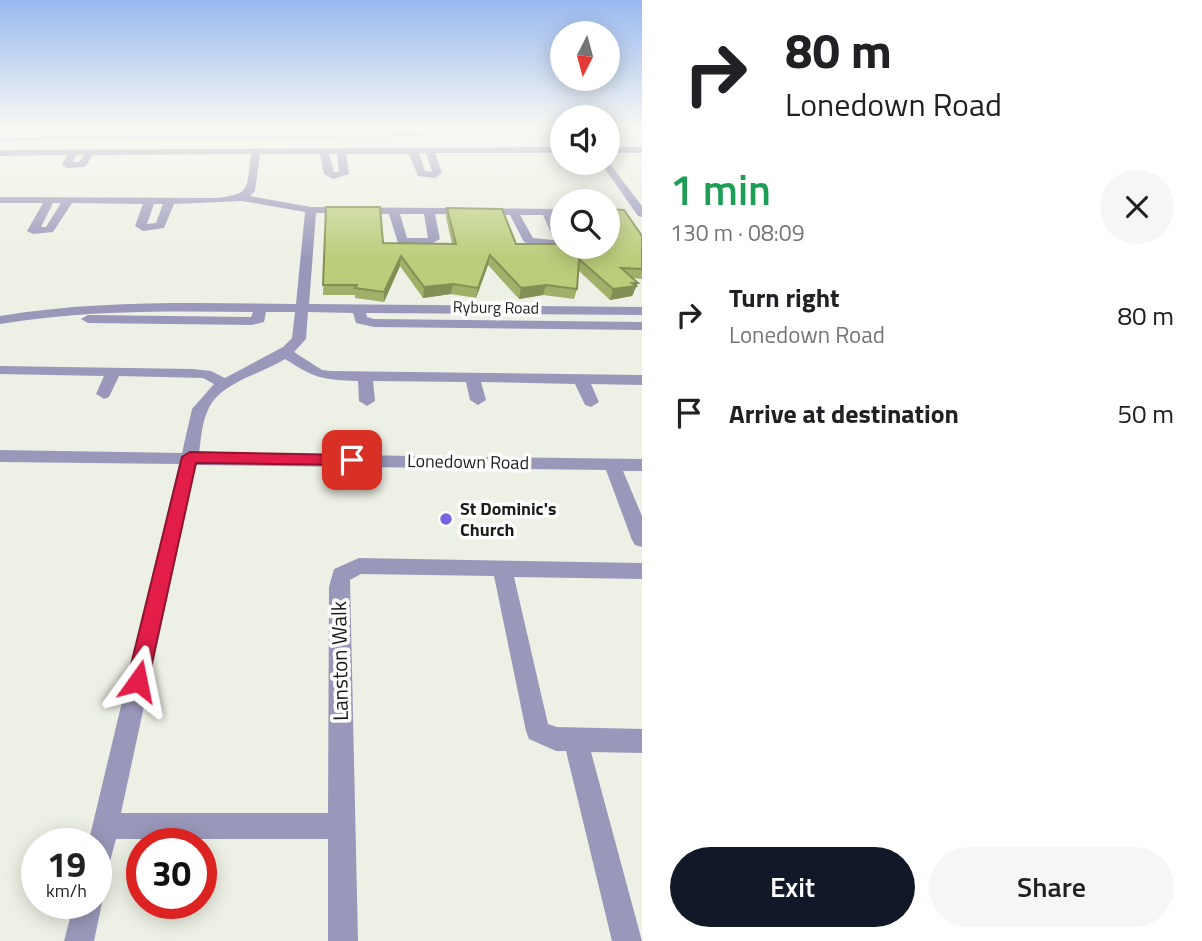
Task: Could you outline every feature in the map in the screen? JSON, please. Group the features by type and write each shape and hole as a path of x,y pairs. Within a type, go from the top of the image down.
{"street":[{"path":"242,198 250,191 253,171"},
{"path":"327,171 333,176 344,174 344,171"},
{"path":"420,171 421,174 435,175 436,171"},
{"path":"615,175 638,208"},
{"path":"0,200 225,201 242,198 310,210 513,211 547,212 561,243 537,243 527,240 513,211"},
{"path":"50,200 33,231 49,230 69,200"},
{"path":"150,200 141,226 143,228 160,226 170,200"},
{"path":"105,828 200,409 206,398 225,384 285,352 299,339 310,210"},
{"path":"394,211 403,241 428,243 434,239 429,211"},
{"name":"Ryburg Road","path":"0,320 88,308 642,311"},
{"path":"0,331 78,319 252,321 259,319 260,308"},
{"name":"Ryburg Road","path":"359,310 361,320 374,323 642,326"},
{"path":"285,352 317,373 365,377 642,380"},
{"path":"0,386 5,370 197,373 225,384"},
{"path":"104,394 114,371"},
{"path":"365,377 367,401"},
{"path":"472,378 478,400"},
{"path":"581,379 591,402"},
{"name":"Lonedown Road","path":"0,456 642,465"},
{"path":"612,464 642,540"},
{"name":"Lanston Walk","path":"343,941 341,575 359,566 642,571"},
{"path":"502,569 536,727 541,735 547,738 576,740 642,741"},
{"path":"576,740 627,941"},
{"path":"106,825 343,826"},
{"path":"79,941 84,919"}],"building":[{"path":"326,207 380,207 383,243 456,244 447,208 502,209 516,244 550,244 550,259 579,259 577,289 546,285 521,288 490,255 478,288 453,284 424,287 401,256 384,292 355,288 357,285 323,285"},
{"path":"620,210 624,210 642,236 642,269 621,268 638,283 632,283 636,286 613,289 579,259 620,259"}],"place":[{"name":"St Dominic's Church","path":"446,519"}],"route":[{"path":"138,681 190,457 352,460"}]}
